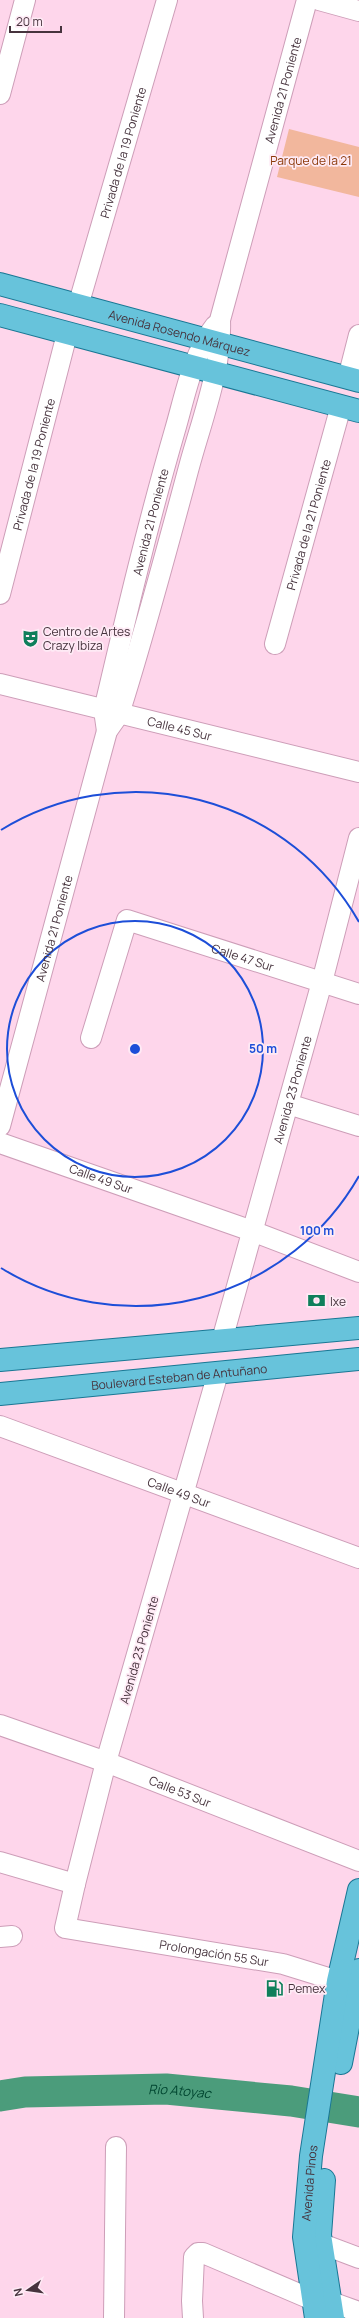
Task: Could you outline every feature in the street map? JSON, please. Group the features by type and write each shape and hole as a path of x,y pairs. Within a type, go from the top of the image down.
{"main road":[{"name":"Avenida Rosendo Márquez","path":"0,284 353,379"},
{"path":"0,315 194,368 350,408"},
{"path":"0,1360 359,1328"},
{"name":"Boulevard Esteban de Antuñano","path":"0,1394 359,1359"},
{"name":"Avenida Pinos","path":"324,2309 304,2237 335,2052 353,1983 359,1890"},
{"name":"Avenida Pinos","path":"318,2156 324,2309"}],"street":[{"path":"0,94 25,0"},
{"name":"Privada de la 19 Poniente","path":"78,306 167,0"},
{"name":"Avenida 21 Poniente","path":"112,712 148,523 194,368 213,341 220,320 307,0"},
{"path":"319,0 359,11"},
{"name":"Privada de la 19 Poniente","path":"0,594 67,334"},
{"path":"353,379 359,335"},
{"name":"Avenida 21 Poniente","path":"0,1126 112,712 214,373 213,341"},
{"name":"Privada de la 21 Poniente","path":"275,644 350,408"},
{"name":"Calle 45 Sur","path":"0,684 359,772"},
{"name":"Avenida 23 Poniente","path":"222,1340 322,982 359,838"},
{"name":"Calle 47 Sur","path":"91,1038 127,920 359,994"},
{"path":"288,1104 359,1126"},
{"name":"Calle 49 Sur","path":"0,1143 252,1231 359,1272"},
{"name":"Avenida 23 Poniente","path":"65,1928 106,1762 218,1373"},
{"name":"Calle 49 Sur","path":"0,1426 359,1558"},
{"name":"Calle 53 Sur","path":"0,1725 106,1762 359,1861"},
{"path":"0,1862 75,1884"},
{"name":"Prolongación 55 Sur","path":"65,1928 283,1964 353,1983"},
{"path":"114,2318 116,2147"},
{"path":"322,2244 359,2258"},
{"path":"193,2318 192,2301 194,2257 198,2253 203,2253 324,2309 359,2312"}],"green space":[{"name":"Parque de la 21","path":"289,129 359,147 359,197 277,177"}],"waterway":[{"name":"Río Atoyac","path":"0,2096 25,2092 166,2089 291,2101 359,2112"}],"place":[{"name":"Centro de Artes Crazy Ibiza","path":"30,638"},
{"name":"Ixe","path":"317,1301"},
{"name":"Pemex","path":"275,1988"}]}
